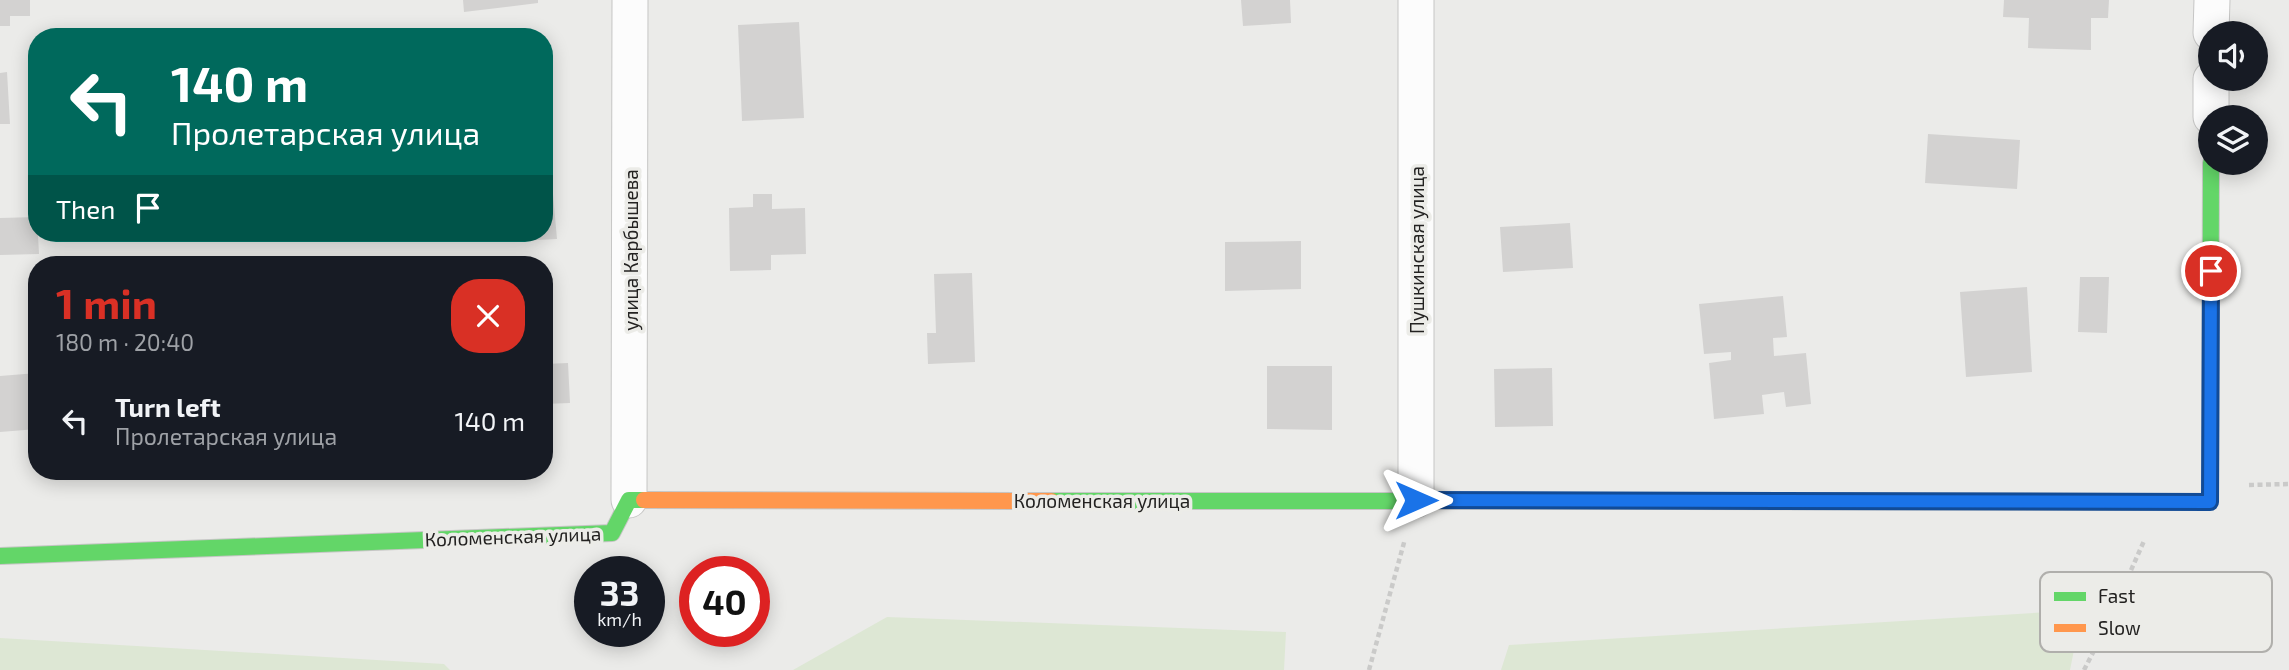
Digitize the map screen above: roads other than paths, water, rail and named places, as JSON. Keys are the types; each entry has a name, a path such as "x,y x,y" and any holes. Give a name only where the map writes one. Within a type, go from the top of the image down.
{"street":[{"name":"улица Карбышева","path":"629,500 630,0"},
{"name":"Пушкинская улица","path":"1416,0 1416,500"},
{"path":"2211,0 2211,21"},
{"name":"Коломенская улица","path":"0,556 612,533 629,500 2210,502 2211,175"}]}
